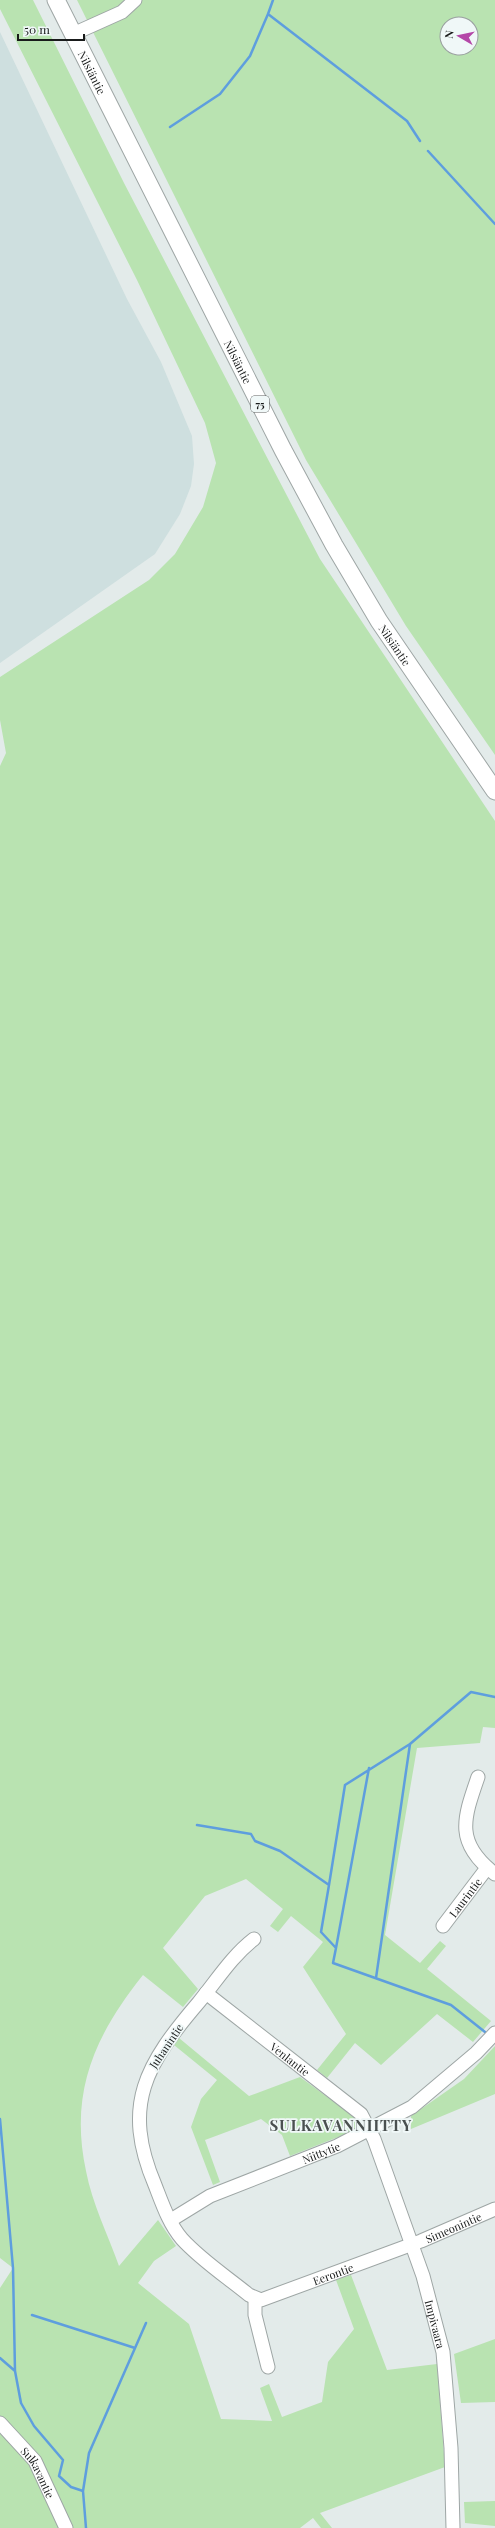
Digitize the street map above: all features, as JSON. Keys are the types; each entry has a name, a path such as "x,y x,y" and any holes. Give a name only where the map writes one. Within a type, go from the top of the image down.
{"main road":[{"name":"Nilsiäntie","path":"56,0 283,450 334,545 379,621 495,790"}],"street":[{"path":"73,34 122,12 135,0"},
{"name":"Laurintie","path":"443,1926 491,1871 474,1854 465,1836 471,1798 478,1777"},
{"name":"Juhanintie","path":"171,2220 145,2159 139,2126 141,2096 149,2072 170,2035 234,1957 254,1938"},
{"name":"Venlantie","path":"206,1993 361,2114 370,2130"},
{"name":"Niittytie","path":"171,2220 210,2196 304,2160 370,2130 412,2107 454,2073 495,2033"},
{"name":"Impivaara","path":"370,2130 430,2298 443,2352 451,2448 453,2528"},
{"name":"Simeonintie","path":"411,2244 495,2209"},
{"path":"171,2220 189,2246 255,2299 255,2315 268,2368"},
{"name":"Eerontie","path":"255,2299 267,2299 411,2244"},
{"name":"Sulkavantie","path":"0,2423 35,2462 66,2528"}],"shaded area":[{"path":"0,32 127,299 161,362 192,436 194,464 191,486 180,514 155,554 0,663"}],"green space":[{"path":"0,0 33,0 124,183 320,559 495,821 495,1728 483,1727 480,1743 417,1748 385,1935 420,1963 440,1941 446,1946 427,1969 491,2021 473,2042 437,2014 381,2065 355,2043 327,2078 317,2070 346,2034 303,1967 323,1942 291,1916 278,1932 270,1926 283,1909 246,1879 205,1896 163,1948 198,1989 183,2007 143,1975 126,1997 111,2020 99,2043 90,2066 84,2090 81,2115 82,2142 89,2183 96,2207 119,2266 158,2220 176,2246 154,2261 138,2283 189,2324 221,2419 272,2421 260,2388 269,2384 282,2417 322,2402 328,2362 354,2329 336,2280 351,2275 387,2370 437,2364 445,2467 320,2513 332,2528 321,2528 313,2518 300,2528 0,2528 0,2288 13,2268 0,2258 0,766 6,753 0,720 0,677 149,580 175,554 203,507 216,463 205,423 137,280 0,9"},
{"path":"77,0 495,0 495,755 406,626 306,460"},
{"path":"179,2038 249,2096 300,2077 356,2118 361,2128 290,2156 282,2135 261,2119 205,2140 220,2182 213,2185 191,2127 201,2099 217,2080 174,2045"},
{"path":"495,2046 495,2094 411,2129 411,2116 464,2079"},
{"path":"495,2339 495,2402 461,2403 454,2354"},
{"path":"495,2501 495,2526 465,2523 464,2502"}],"waterway":[{"path":"273,0 268,14 407,121 420,141"},
{"path":"170,127 220,94 250,56 268,14"},
{"path":"428,151 495,224"},
{"path":"376,1978 410,1744 471,1692 495,1697"},
{"path":"329,1885 345,1785 410,1744"},
{"path":"336,1948 369,1768"},
{"path":"197,1825 251,1834 255,1841 280,1851 329,1885 321,1932 336,1948 333,1963 451,2005 485,2032"},
{"path":"0,2119 13,2268 15,2371 0,2358"},
{"path":"32,2315 135,2348"},
{"path":"83,2491 89,2453 146,2323"},
{"path":"15,2371 21,2403 34,2426 63,2460 59,2476 71,2487 83,2491 86,2528"}],"district":[{"name":"SULKAVANNIITTY","path":"341,2125"}]}
